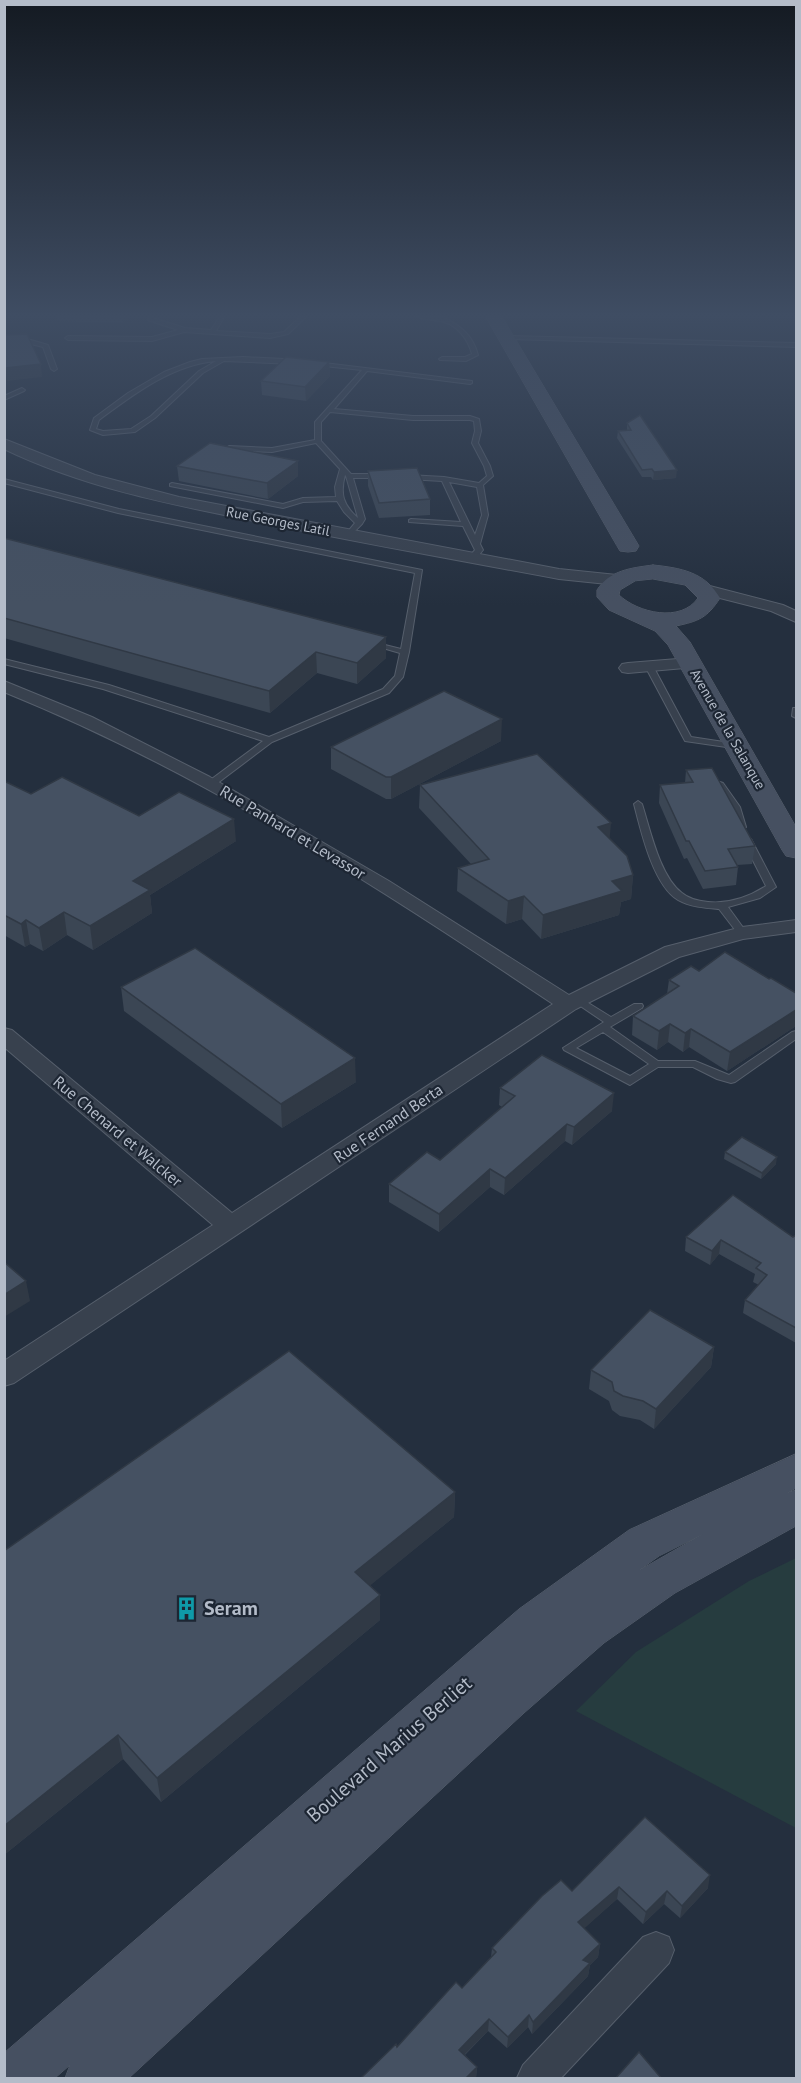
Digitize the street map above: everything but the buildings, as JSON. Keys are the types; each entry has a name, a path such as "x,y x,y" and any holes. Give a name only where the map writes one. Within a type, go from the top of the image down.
{"main road":[{"path":"550,412 628,546 668,573"},
{"path":"617,582 653,572 668,573 691,580 700,604 670,619 649,618 622,610 608,597 617,582 628,546"},
{"name":"Avenue de la Salanque","path":"700,604 692,641 796,824"},
{"name":"Avenue de la Salanque","path":"649,618 671,634 690,663 796,850"},
{"name":"Boulevard Marius Berliet","path":"16,2079 534,1623 644,1543 796,1470"},
{"path":"91,2079 361,1832 568,1648 616,1609 669,1573 714,1547 796,1507"}],"street":[{"name":"Rue Georges Latil","path":"4,443 33,458 113,486 164,498 349,535 474,551 559,574 617,582"},
{"path":"700,604 753,603 777,608 796,617"},
{"path":"628,668 690,663"},
{"name":"Rue Panhard et Levassor","path":"4,686 62,708 212,783 572,1002"},
{"name":"Rue Fernand Berta","path":"4,1376 572,1002 672,952 742,933 796,926"},
{"name":"Rue Chenard et Walcker","path":"4,1035 232,1227"},
{"path":"536,2079 656,1950"}],"lane":[{"path":"105,412 96,419 93,430 103,433 134,431 158,412"},
{"path":"327,412 318,422 318,441 349,476 362,519 349,535"},
{"path":"352,412 413,418 477,420 478,431 475,443 488,466 490,476 480,485"},
{"path":"228,448 272,450 318,441"},
{"path":"342,469 338,483 338,499 344,510 360,523"},
{"path":"349,476 383,476"},
{"path":"395,476 444,479 480,485"},
{"path":"444,479 466,524 474,551"},
{"path":"4,481 129,513 419,572 399,677 386,691 269,740 212,783"},
{"path":"172,485 283,506 303,500 338,499"},
{"path":"474,551 485,515 480,485"},
{"path":"411,521 466,524"},
{"path":"359,640 405,652"},
{"path":"4,661 106,687 269,740"},
{"path":"649,666 688,739 738,747"},
{"path":"796,710 796,716"},
{"path":"638,804 656,864 679,897 700,904 722,906 757,896 771,888 739,822 736,807 712,775"},
{"path":"722,906 742,933"},
{"path":"572,1002 607,1024 656,1064"},
{"path":"638,1006 568,1048 630,1081 656,1064 695,1064 721,1077 731,1078 796,1034"}],"green space":[{"path":"796,1558 796,1828 576,1711 636,1652 749,1581"}],"place":[{"name":"Seram","path":"186,1608"}]}
